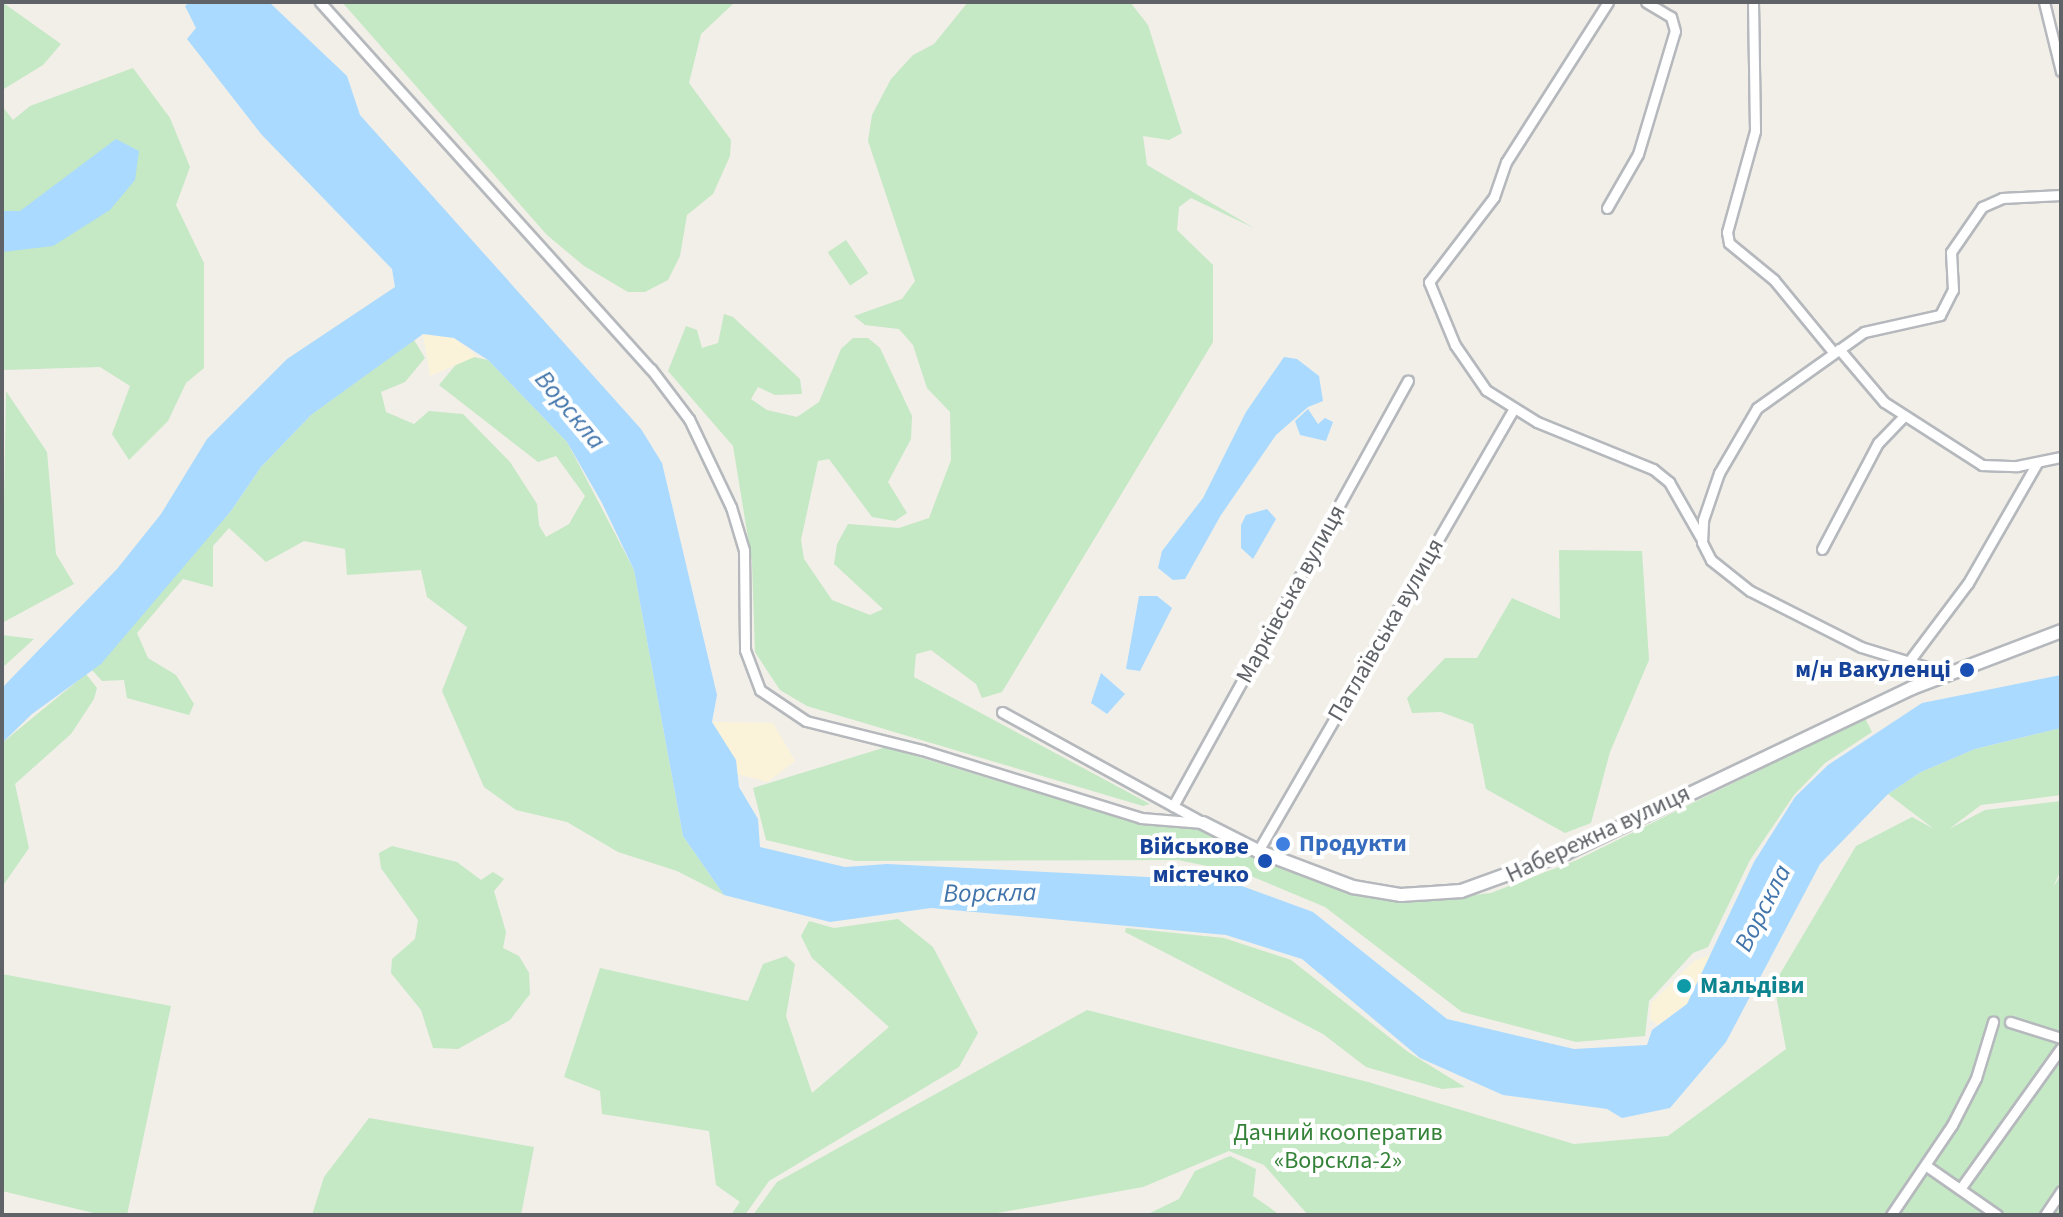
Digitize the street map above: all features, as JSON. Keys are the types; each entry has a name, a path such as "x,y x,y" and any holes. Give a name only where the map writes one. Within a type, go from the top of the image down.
{"street":[{"path":"320,2 651,369 689,419 731,507 744,550 745,650 760,690 806,721 922,750 1141,818 1203,823"},
{"path":"1608,2 1506,162 1494,197 1429,282 1467,366 1486,390 1513,410 1569,431 1661,475 1711,560 1750,591 1861,647 1946,673"},
{"path":"1607,208 1638,154 1675,31 1671,17 1646,2"},
{"path":"1753,2 1755,131 1727,232 1729,243 1774,280 1872,392 1904,416 1988,467 2037,463 2061,457"},
{"path":"2044,2 2061,71"},
{"path":"1702,542 1703,520 1719,473 1745,423 1836,351 1878,325 1926,322 1940,315 1953,290 1951,252 1982,207 2002,198 2061,195"},
{"name":"Марківська вулиця","path":"1173,806 1408,381"},
{"name":"Патлаївська вулиця","path":"1258,851 1510,424 1513,410"},
{"path":"1822,549 1878,443 1904,416"},
{"path":"1910,660 1968,583 2037,463"},
{"name":"Набережна вулиця","path":"1002,712 1258,851 1378,893 1432,894 1489,884 1566,853 1946,673 2061,631"},
{"path":"1891,1215 1928,1167 1976,1078 1993,1022"},
{"path":"2010,1022 2061,1038"},
{"path":"1960,1189 2061,1048"},
{"path":"1928,1167 1997,1215"},
{"path":"2045,1215 2061,1191"}],"green space":[{"path":"2,2 61,44 43,65 2,90"},
{"path":"342,2 735,2 701,34 689,83 731,140 730,156 713,194 687,215 680,256 668,280 645,292 628,292 584,266 547,235"},
{"path":"968,2 1130,2 1148,25 1182,133 1169,140 1143,136 1147,165 1254,228 1191,198 1179,207 1177,230 1213,265 1213,342 1002,692 982,698 976,684 931,650 916,654 914,677 1150,804 1143,806 807,706 780,690 755,652 752,562 733,446 668,371 686,326 697,330 702,348 718,343 724,314 733,317 800,379 802,394 775,395 758,387 751,399 767,410 797,417 819,402 841,349 853,338 868,338 880,348 912,416 911,439 888,482 907,513 895,521 872,517 829,459 818,461 801,540 804,559 832,600 870,615 883,609 834,564 837,544 848,524 899,528 929,518 951,460 950,412 927,388 913,345 899,329 865,325 854,316 902,299 915,281 868,141 872,115 891,79 913,55 934,44"},
{"path":"133,68 170,118 190,167 176,205 204,263 204,368 186,383 168,421 129,460 112,434 130,386 100,367 2,370 2,106 13,120 30,106"},
{"path":"846,240 868,273 850,285 828,252"},
{"path":"414,340 425,358 405,382 381,392 386,412 414,424 429,411 463,414 510,462 537,504 539,525 546,537 569,524 585,496 556,456 538,462 439,385 464,355 488,360 567,442 634,570 683,836 724,895 677,871 618,852 567,822 516,810 484,787 442,691 467,627 427,597 421,570 347,575 345,549 304,541 266,562 229,528 213,546 213,587 183,579 137,633 148,658 176,675 194,704 189,715 127,698 124,680 102,681 92,670 231,511 261,467 311,415"},
{"path":"6,391 47,452 56,554 74,584 2,623"},
{"path":"1559,550 1642,551 1649,660 1610,752 1591,823 1565,833 1486,789 1473,724 1441,712 1412,713 1407,698 1445,658 1477,658 1512,598 1560,619"},
{"path":"2,635 34,639 2,668"},
{"path":"86,674 97,688 94,699 71,734 15,784 29,848 2,887 2,743"},
{"path":"1865,718 1872,732 1825,763 1794,795 1750,860 1708,947 1693,953 1649,1001 1645,1036 1576,1042 1462,1012 1325,907 1246,874 1178,860 855,861 766,840 753,788 886,747 1142,825 1206,830 1359,894 1408,903 1491,893 1577,860"},
{"name":"Дачний кооператив «Ворскла-2»","path":"2061,728 2061,795 1981,805 1949,829 1985,810 2061,801 2061,870 2053,887 2061,875 2061,1215 1308,1215 1264,1165 1229,1151 1143,1187 986,1215 753,1215 777,1182 1087,1010 1368,1082 1574,1144 1668,1136 1786,1049 1774,984 1856,846 1912,817 1934,829 1888,794 1921,772 1975,749"},
{"path":"392,846 457,862 481,880 493,872 504,879 494,891 506,932 503,948 519,956 529,973 530,994 510,1020 458,1049 433,1048 421,1010 391,973 392,959 415,939 418,920 381,868 379,853"},
{"path":"898,919 933,947 978,1033 959,1067 769,1181 745,1215 731,1215 740,1202 716,1185 709,1131 602,1114 600,1091 564,1077 600,968 748,1001 763,964 786,956 795,964 786,1016 812,1093 889,1027 812,958 801,936 809,921 834,928"},
{"path":"1126,928 1224,938 1291,960 1408,1052 1465,1087 1442,1089 1366,1067 1323,1034 1125,932"},
{"path":"2,974 171,1006 127,1215 102,1215 2,1191"},
{"path":"369,1118 534,1147 521,1215 312,1215 324,1177"},
{"path":"1230,1156 1256,1169 1253,1196 1280,1215 1146,1215 1179,1199 1195,1171"}],"sand":[{"path":"423,334 454,338 477,356 430,376"},
{"path":"712,722 773,723 795,761 768,782 737,774 736,760"},
{"name":"Мальдіви","path":"1712,954 1687,1004 1658,1025 1650,1019 1651,1003 1694,961"}],"water":[{"name":"Ворскла","path":"190,2 269,2 347,76 360,115 641,429 662,463 717,695 712,722 736,760 739,787 758,819 760,847 845,867 887,864 1228,881 1313,912 1447,1019 1574,1049 1647,1045 1652,1030 1687,1004 1754,862 1795,797 1828,765 1922,703 2061,675 2061,728 1975,749 1921,772 1888,794 1820,864 1726,1042 1670,1108 1622,1118 1607,1109 1503,1095 1420,1058 1302,959 1226,935 931,908 830,922 724,895 683,836 634,570 602,503 567,442 488,360 454,338 423,334 311,415 261,467 231,511 101,664 32,714 2,743 2,688 117,569 161,514 207,439 287,359 395,287 392,269 261,134 187,39 196,28 185,6"},
{"path":"116,139 139,151 135,180 110,210 53,246 2,252 2,211 20,211"},
{"path":"1284,357 1297,359 1319,376 1323,401 1308,407 1276,435 1221,515 1185,579 1173,580 1158,568 1162,551 1203,498 1246,412"},
{"path":"1308,409 1318,424 1325,418 1333,422 1326,441 1300,435 1295,421"},
{"path":"1267,509 1276,519 1253,559 1241,548 1241,525 1246,515"},
{"path":"1139,596 1157,596 1172,608 1140,671 1126,669"},
{"path":"1101,673 1125,694 1107,714 1091,703"}],"place":[{"name":"м/н Вакуленці","path":"1967,670"},
{"name":"Продукти","path":"1283,844"},
{"name":"Військове містечко","path":"1265,861"},
{"name":"Мальдіви","path":"1684,986"}]}
